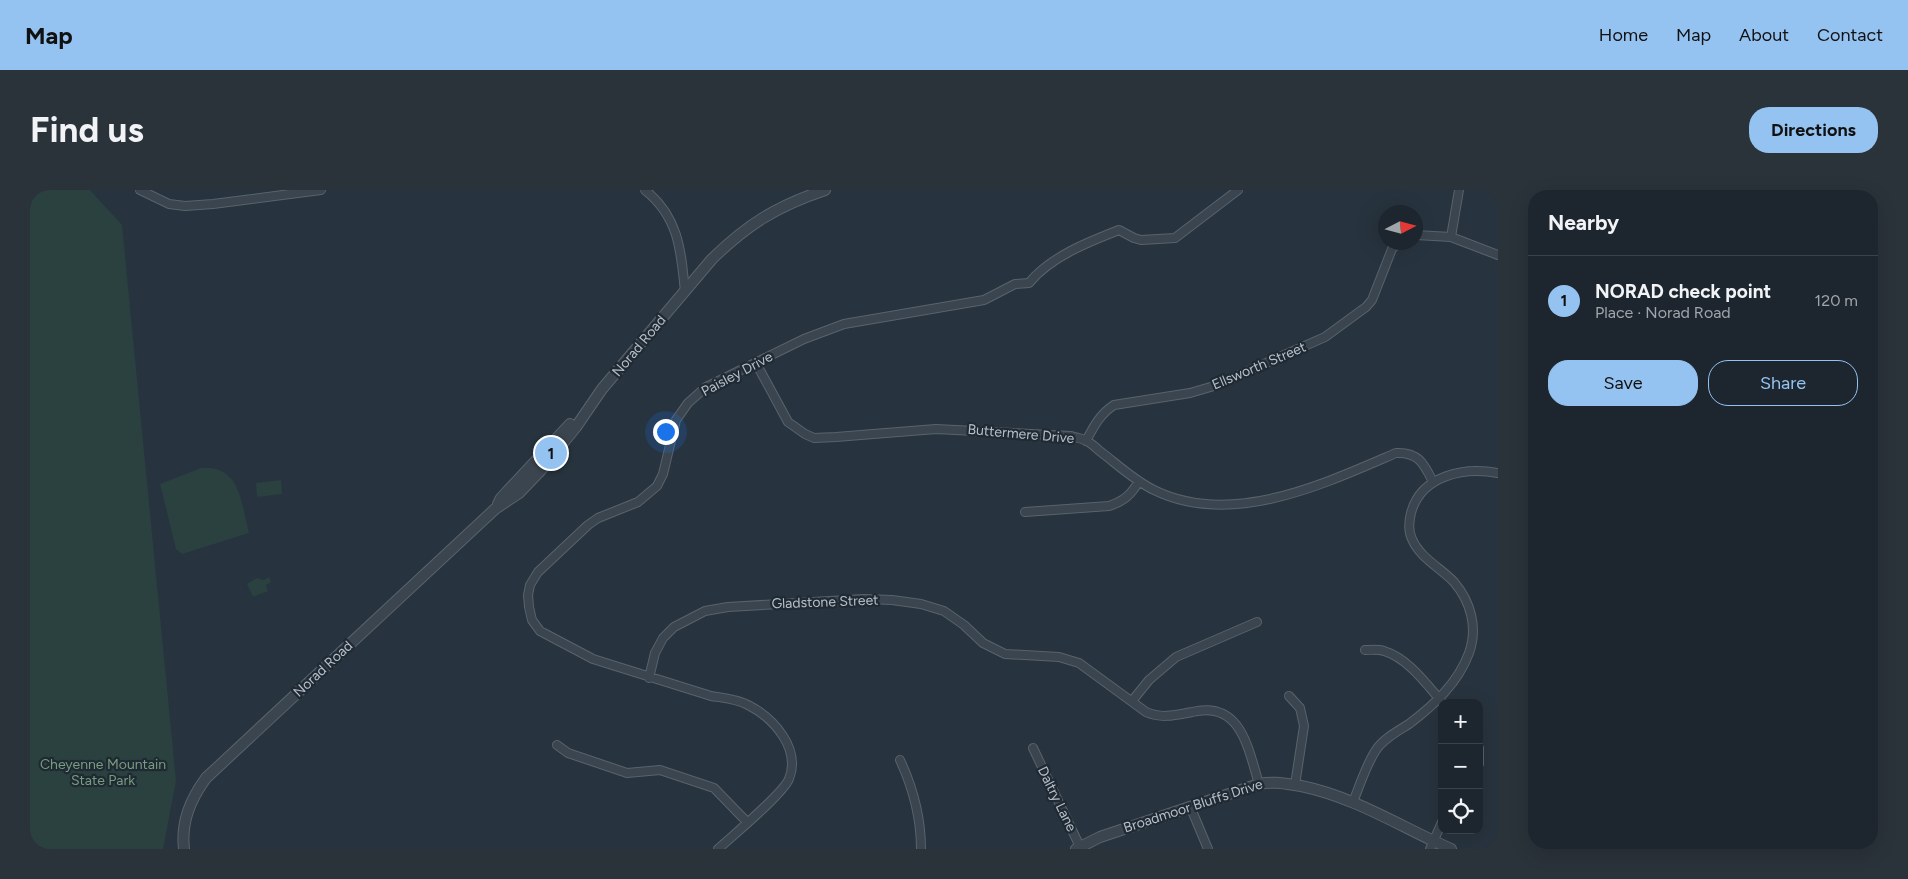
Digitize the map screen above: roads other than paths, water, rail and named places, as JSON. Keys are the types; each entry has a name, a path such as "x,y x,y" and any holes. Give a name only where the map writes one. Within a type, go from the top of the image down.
{"street":[{"path":"140,190 169,204 185,206 321,190"},
{"path":"645,190 658,200 670,217 682,259 685,292"},
{"name":"Norad Road","path":"184,849 185,820 189,806 206,778 495,508 501,498 594,400 712,260 746,228 801,198 825,190"},
{"name":"Paisley Drive","path":"718,849 748,822 788,780 792,768 790,752 784,737 774,724 747,704 649,678 593,659 540,631 532,620 528,596 530,585 538,572 588,525 598,518 638,502 657,486 663,474 676,420 688,403 706,387 804,339 844,324 984,300 1015,284 1028,283 1038,271 1070,252 1119,230 1141,240 1175,238 1238,190"},
{"path":"1451,237 1459,190"},
{"path":"1423,235 1451,237 1498,254"},
{"name":"Ellsworth Street","path":"1086,441 1096,420 1114,405 1190,393 1214,386 1325,337 1366,307 1372,300 1392,250"},
{"name":"Buttermere Drive","path":"756,363 788,422 814,438 936,428 1071,436 1086,441 1139,481 1169,497 1192,503 1229,504 1292,494 1337,479 1396,453 1405,453 1420,459 1433,482"},
{"path":"1442,699 1464,667 1470,650 1474,630 1471,613 1454,583 1424,556 1412,539 1408,522 1420,493 1433,482 1456,473 1476,471 1498,473"},
{"path":"1025,512 1109,506 1121,502 1131,494 1139,481"},
{"name":"Gladstone Street","path":"649,678 655,653 663,638 674,627 705,611 728,607 864,599 921,604 934,607 954,617 983,643 1000,652 1017,656 1067,658 1079,663 1154,716 1172,716 1203,709 1232,719 1246,739 1259,784"},
{"path":"1132,701 1149,680 1176,657 1257,622"},
{"path":"1364,650 1385,651 1395,656 1405,663 1440,699"},
{"path":"1289,696 1300,708 1304,726 1295,785"},
{"path":"1353,802 1376,749 1438,702"},
{"path":"557,745 568,753 627,773 660,770 714,788 748,822"},
{"name":"Daltry Lane","path":"1033,748 1079,848"},
{"path":"900,760 919,819 921,849"},
{"name":"Broadmoor Bluffs Drive","path":"1079,848 1100,837 1190,806 1271,782 1325,791 1353,802 1431,845 1451,849"},
{"path":"1190,806 1208,849"},
{"path":"1431,845 1438,830"}],"place":[{"name":"NORAD check point","path":"551,453"}],"park label":[{"name":"Cheyenne Mountain State Park","path":"103,772"}]}
